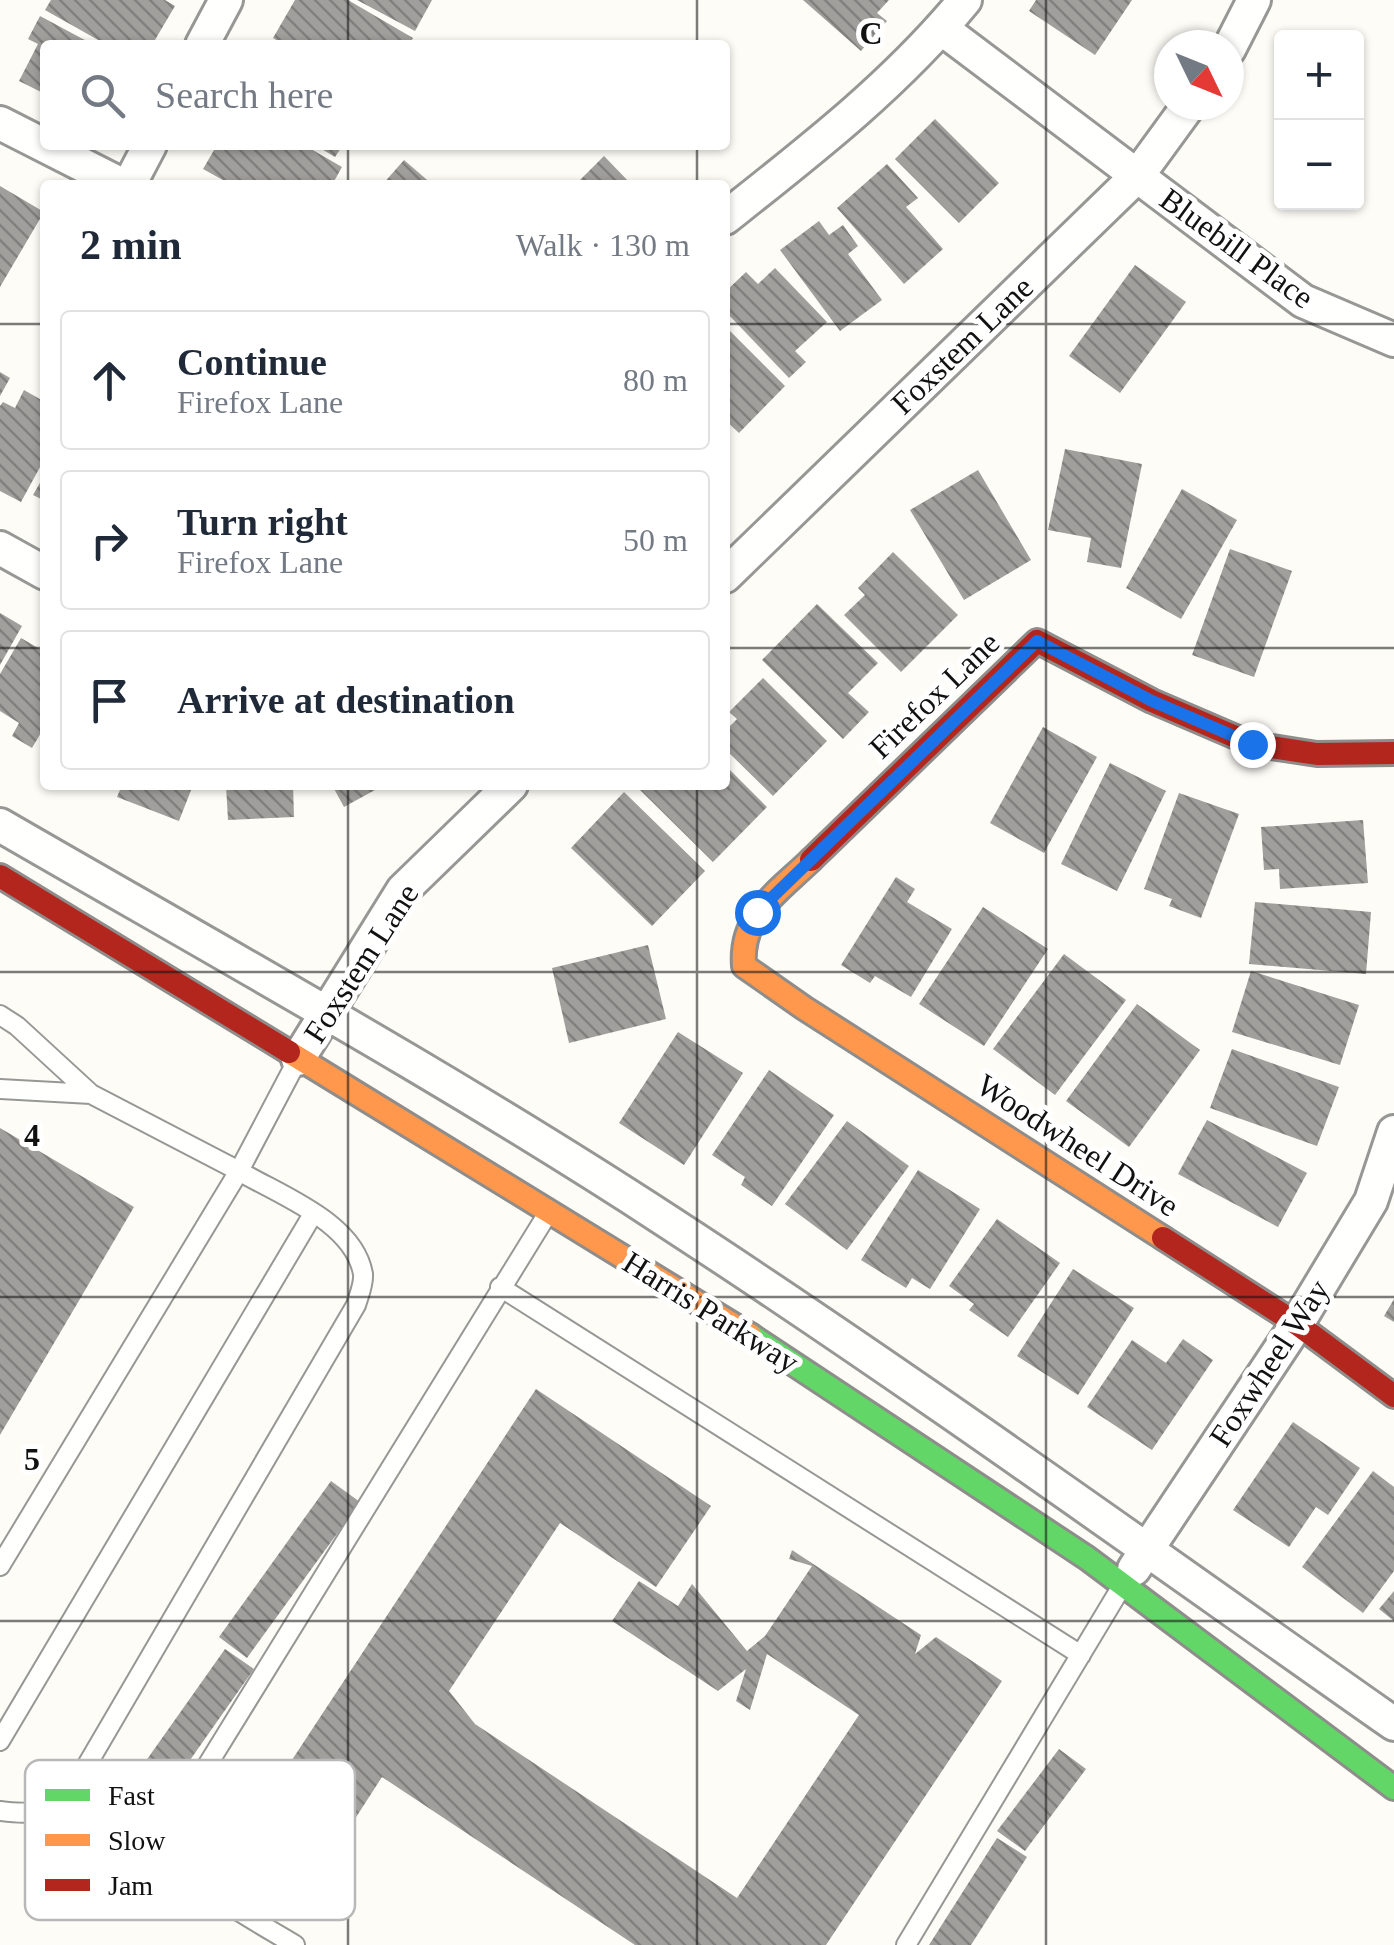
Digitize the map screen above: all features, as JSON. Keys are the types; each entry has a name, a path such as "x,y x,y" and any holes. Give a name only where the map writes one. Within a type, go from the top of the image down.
{"street":[{"path":"205,40 226,0"},
{"path":"730,214 854,116 965,0"},
{"path":"1239,30 1254,0"},
{"name":"Bluebill Place","path":"942,28 1304,301 1394,340"},
{"name":"Foxstem Lane","path":"730,571 1138,175 1178,120"},
{"path":"0,123 40,143"},
{"path":"54,150 115,180"},
{"path":"128,180 147,150"},
{"path":"0,548 40,570"},
{"name":"Firefox Lane","path":"742,943 757,912 1037,641 1152,701 1252,744 1317,754 1394,754"},
{"name":"Foxstem Lane","path":"298,1058 403,890 506,790"},
{"name":"Harris Parkway","path":"0,825 326,1013 663,1219 910,1383 1394,1724"},
{"name":"Harris Parkway","path":"0,876 809,1372 1124,1584 1394,1788"},
{"name":"Woodwheel Drive","path":"742,943 744,966 804,1008 1297,1324 1394,1396"},
{"name":"Foxwheel Way","path":"1124,1584 1297,1324 1371,1201 1394,1132"}],"lane":[{"path":"0,1016 17,1026 91,1094 338,1228 355,1250 364,1278 356,1305 90,1760"},
{"path":"0,1566 238,1171 298,1058"},
{"path":"0,1089 91,1094"},
{"path":"211,1760 548,1212"},
{"path":"0,1741 313,1214"},
{"path":"500,1287 1081,1655"},
{"path":"906,1945 1124,1584"},
{"path":"0,1811 25,1814"},
{"path":"255,1920 294,1945"}],"building":[{"path":"51,0 165,0 175,6 155,40 98,40 45,10"},
{"path":"295,0 348,0 413,38 276,40 273,38"},
{"path":"357,0 432,0 415,31"},
{"path":"803,0 889,0 877,13 887,21 861,51"},
{"path":"1036,0 1132,0 1095,55 1029,11"},
{"path":"40,16 85,40 40,40 40,92 19,81 38,44 28,39"},
{"path":"935,119 999,183 959,223 895,159"},
{"path":"214,150 313,150 342,167 335,180 223,180 203,169"},
{"path":"604,156 627,180 580,180"},
{"path":"404,160 427,180 386,180"},
{"path":"887,164 918,198 906,207 943,249 904,284 837,208"},
{"path":"0,186 40,210 40,219 0,287"},
{"path":"819,221 829,235 843,225 858,246 848,254 882,300 840,331 780,250"},
{"path":"1135,265 1186,302 1120,393 1069,356"},
{"path":"775,268 827,322 795,351 806,362 789,378 730,316 730,287 746,272 758,284"},
{"path":"730,331 785,386 739,433 730,425"},
{"path":"0,372 10,378 0,396"},
{"path":"24,390 40,399 40,467 21,502 0,491 0,406 3,402 15,408"},
{"path":"1065,449 1142,464 1121,568 1087,562 1091,538 1048,530"},
{"path":"978,470 1031,560 964,600 910,510"},
{"path":"1182,489 1237,520 1181,619 1126,588"},
{"path":"1230,549 1292,571 1254,677 1192,655"},
{"path":"893,552 958,615 901,672 844,615 865,595 858,588"},
{"path":"817,604 878,663 848,693 869,712 843,739 762,660"},
{"path":"0,613 22,626 0,665"},
{"path":"21,638 40,649 40,734 32,748 12,736 19,723 0,711 0,674"},
{"path":"763,678 827,741 773,796 730,754 730,726 737,719 730,711"},
{"path":"1043,727 1097,757 1044,853 990,823"},
{"path":"1110,763 1166,791 1117,891 1061,864"},
{"path":"730,770 767,807 713,862 640,790 730,790"},
{"path":"120,790 191,790 179,821 117,797"},
{"path":"226,790 293,790 294,817 228,820"},
{"path":"335,790 375,790 344,807"},
{"path":"624,792 705,871 652,926 571,848"},
{"path":"1179,793 1239,814 1201,918 1169,906 1172,899 1144,889"},
{"path":"1363,820 1368,883 1280,889 1279,869 1264,870 1261,827"},
{"path":"896,877 915,889 907,902 952,929 911,997 875,976 870,983 841,965"},
{"path":"1255,902 1371,912 1366,974 1249,964"},
{"path":"983,907 1048,949 984,1046 919,1004"},
{"path":"648,945 666,1019 569,1043 552,968"},
{"path":"1064,954 1126,1000 1055,1095 993,1049"},
{"path":"1251,971 1359,1005 1340,1065 1232,1032"},
{"path":"1137,1004 1200,1050 1129,1147 1066,1101"},
{"path":"678,1032 743,1073 684,1165 619,1123"},
{"path":"1232,1049 1339,1087 1317,1146 1210,1108"},
{"path":"769,1070 834,1115 772,1206 741,1185 745,1177 712,1155"},
{"path":"1207,1120 1307,1173 1278,1227 1178,1174"},
{"path":"847,1121 909,1166 847,1250 785,1204"},
{"path":"0,1128 134,1207 0,1435"},
{"path":"918,1170 980,1209 930,1289 912,1278 906,1288 861,1260"},
{"path":"997,1219 1060,1263 1008,1337 969,1310 974,1304 949,1286"},
{"path":"1073,1269 1134,1308 1078,1395 1017,1356"},
{"path":"1394,1299 1394,1322 1384,1316"},
{"path":"1183,1339 1213,1360 1152,1450 1087,1407 1132,1340 1166,1363"},
{"path":"536,1389 711,1506 656,1587 560,1523 449,1691 475,1724 737,1898 859,1715 767,1654 750,1710 736,1701 746,1669 718,1691 612,1621 639,1581 678,1606 692,1584 747,1651 765,1636 812,1566 789,1559 792,1550 921,1635 915,1654 936,1637 1002,1681 826,1945 635,1945 382,1777 355,1819 355,1760 292,1760"},
{"path":"1293,1422 1360,1468 1328,1515 1316,1507 1289,1547 1233,1510"},
{"path":"1373,1471 1394,1487 1394,1571 1363,1613 1302,1567"},
{"path":"331,1481 360,1502 247,1658 219,1637"},
{"path":"1394,1591 1394,1621 1379,1609"},
{"path":"225,1649 254,1669 190,1760 147,1760"},
{"path":"1059,1749 1086,1769 1025,1851 997,1831"},
{"path":"997,1838 1027,1857 971,1945 929,1945"}],"traffic: fast":[{"path":"750,1335 1087,1558 1394,1788"}],"traffic: slow":[{"path":"811,860 754,919 744,948 744,966 1163,1238"},
{"path":"289,1052 750,1335"}],"traffic: jam":[{"path":"811,860 1037,641 1152,701 1252,744 1317,754 1394,753"},
{"path":"0,876 289,1052"},
{"path":"1163,1238 1297,1324 1394,1396"}],"route":[{"path":"757,912 1037,641 1152,701 1252,744"}]}
